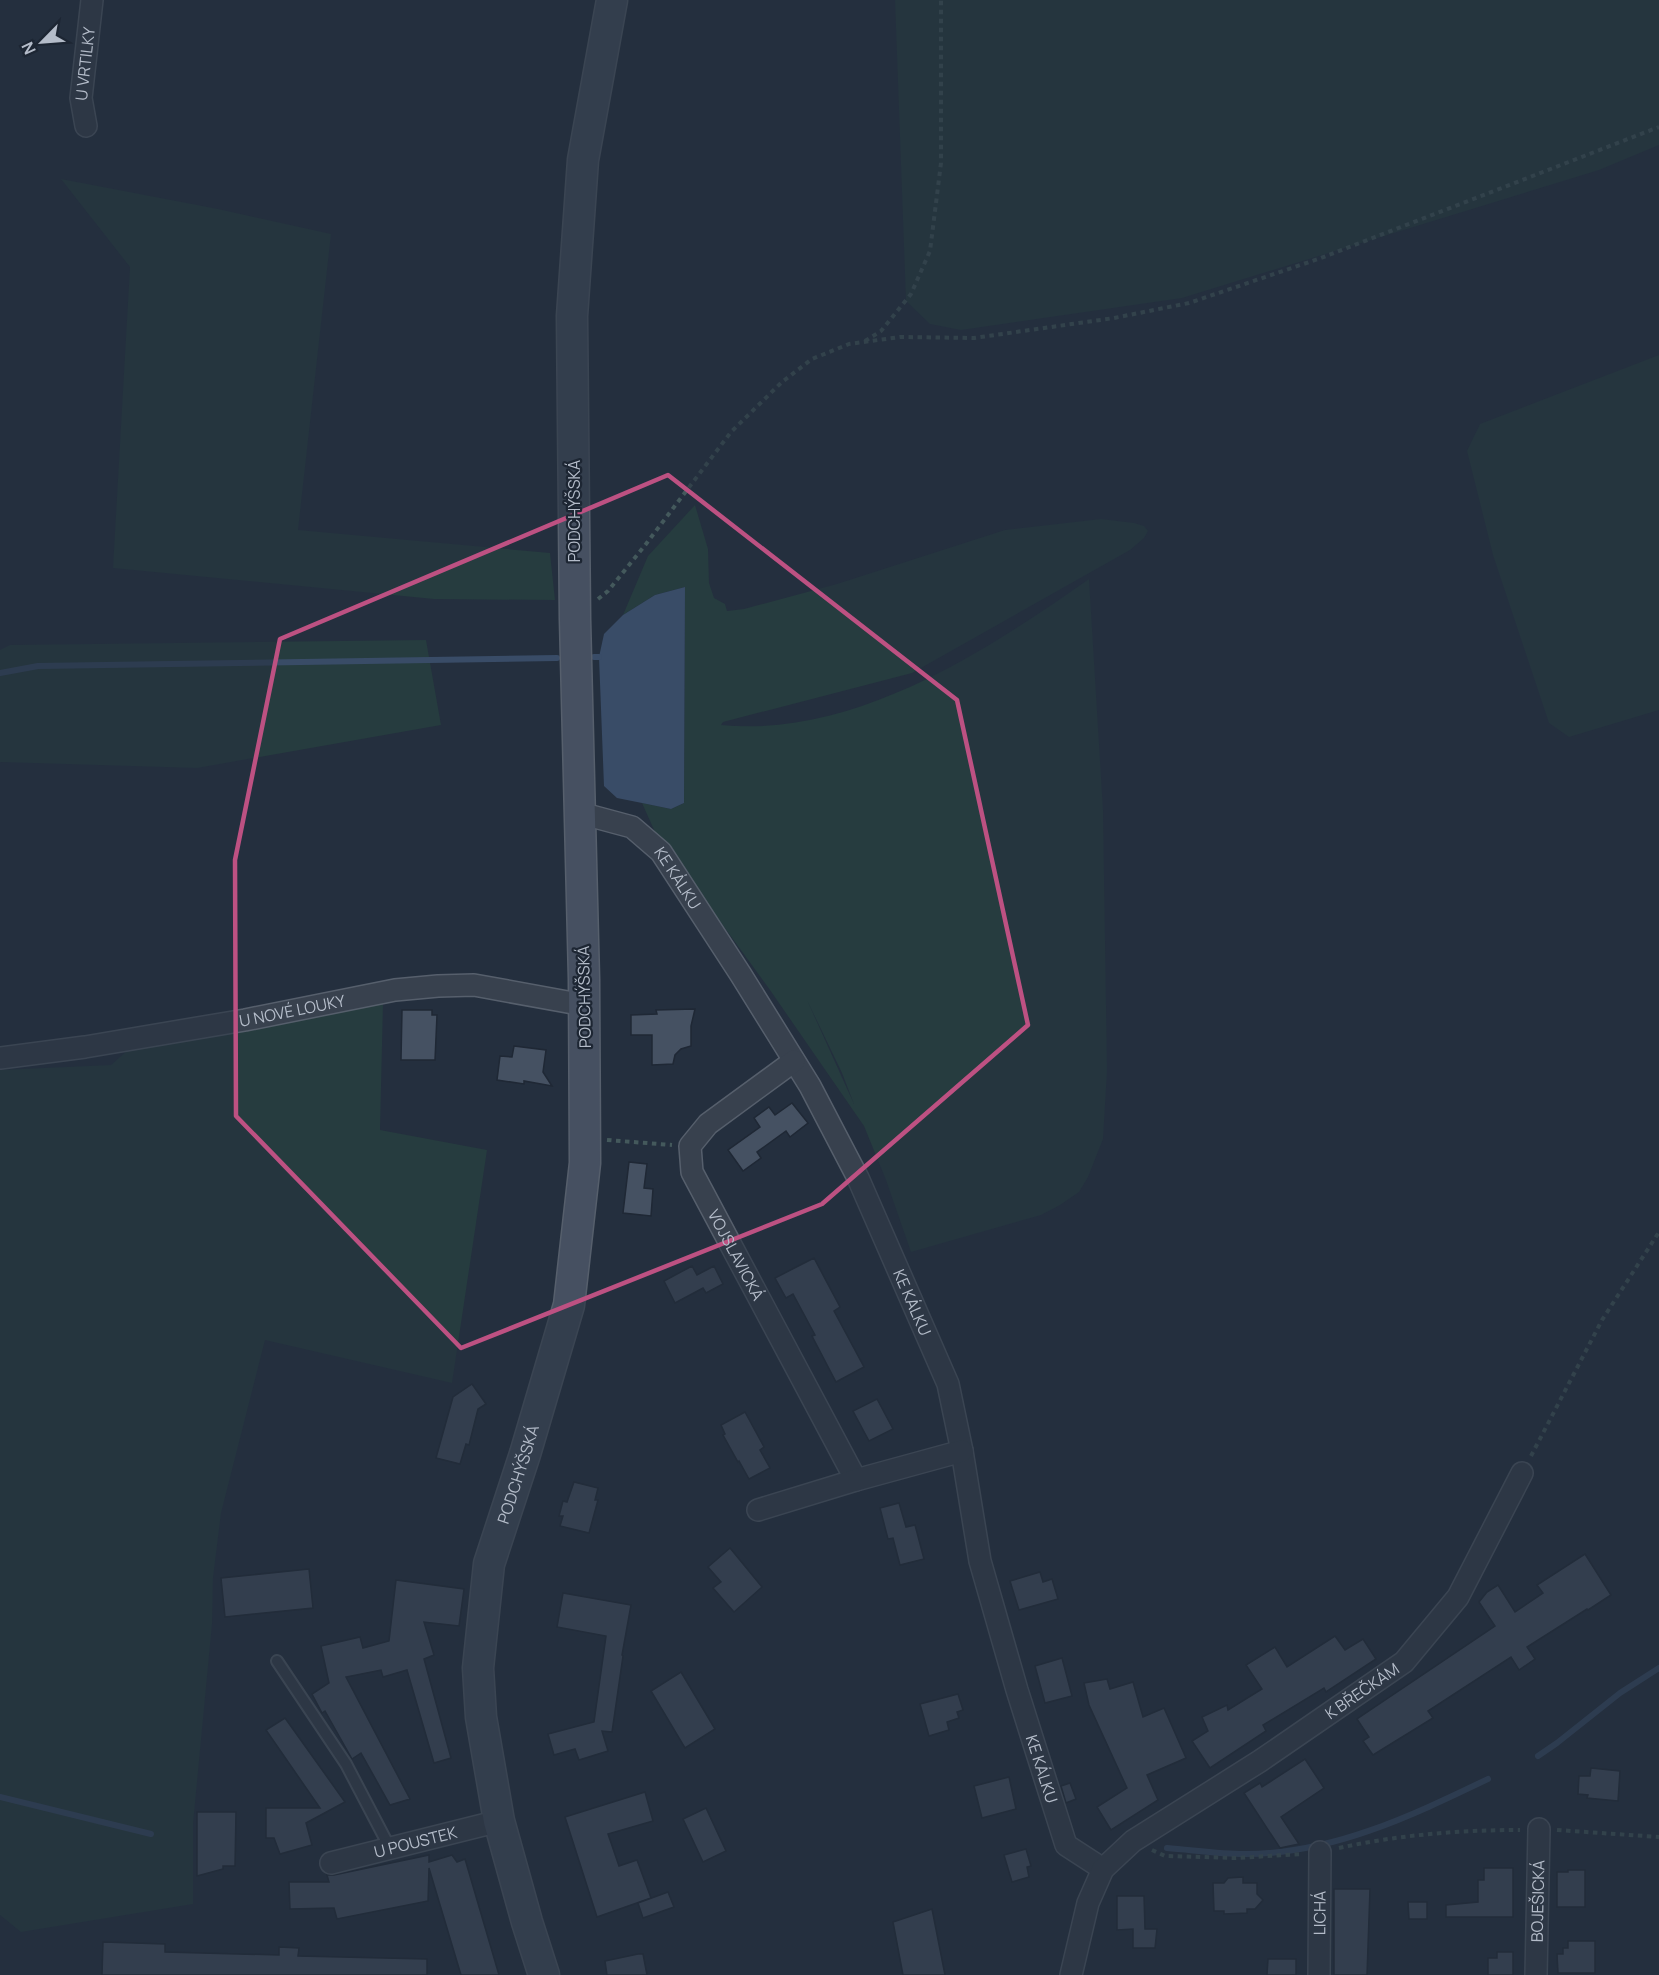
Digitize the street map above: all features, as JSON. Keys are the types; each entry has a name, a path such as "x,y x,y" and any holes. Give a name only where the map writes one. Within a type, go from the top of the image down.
{"street":[{"name":"U VRTILKY","path":"86,126 81,98 92,0"},
{"name":"PODCHÝŠSKÁ","path":"544,1975 499,1821 481,1717 478,1668 489,1564 525,1454 569,1305 585,1163 572,316 583,160 612,0"},
{"name":"KE KÁLKU","path":"580,813 632,827 662,852 794,1061 858,1178 948,1384 980,1561 1017,1690 1066,1845 1103,1869"},
{"name":"U NOVÉ LOUKY","path":"0,1058 85,1047 245,1020 394,990 438,986 474,985 584,1005"},
{"path":"690,1146 708,1124 794,1061"},
{"name":"VOJSLAVICKÁ","path":"690,1146 692,1172 856,1480"},
{"path":"758,1510 856,1480 962,1452"},
{"name":"K BŘEČKÁM","path":"1133,1841 1260,1761 1404,1662 1458,1597 1522,1473"},
{"name":"U POUSTEK","path":"331,1863 499,1821"},
{"name":"BOJEŠICKÁ","path":"1536,1975 1539,1829"},
{"path":"1071,1975 1088,1903 1103,1869 1133,1841"},
{"name":"LICHÁ","path":"1319,1975 1320,1852"}],"lane":[{"path":"277,1661 346,1764 390,1848"}],"path":[{"path":"862,343 881,331 911,294 930,251 941,163 941,0"},
{"path":"575,619 608,591 731,432 782,382 812,359 849,344 900,337 974,338 1114,318 1189,303 1321,258 1659,127"},
{"path":"585,1138 690,1146"},
{"path":"1522,1473 1602,1320 1659,1232"},
{"path":"1133,1841 1165,1856 1236,1858 1287,1856 1389,1839 1482,1830 1539,1829 1659,1837"}],"highlighted area":[{"path":"668,475 957,700 1028,1025 822,1204 461,1348 236,1116 235,860 280,639"}],"green space":[{"path":"895,0 1659,0 1659,145 1599,170 1182,298 961,330 930,324 906,301"},
{"path":"61,179 218,209 331,234 298,530 550,553 555,600 434,599 113,568 130,267"},
{"path":"1659,355 1659,710 1569,737 1549,723 1493,555 1467,451 1480,424"},
{"path":"695,505 708,549 709,583 714,598 725,604 727,611 744,609 837,584 1005,530 1101,519 1134,523 1144,526 1148,531 1144,538 1130,550 912,673 723,722 721,725 771,725 820,718 868,704 962,661 1049,607 1089,579 1103,810 1107,1071 1103,1139 1088,1177 1079,1192 1060,1205 1041,1215 911,1252 864,1126 770,990 655,832 642,803 671,809 684,803 685,587 655,595 623,615 648,556","holes":["807,1000 842,1073 854,1104"]},
{"path":"426,640 441,725 197,768 0,762 0,650 10,645"},
{"path":"383,1003 380,1130 487,1150 452,1383 265,1340 221,1513 213,1578 212,1624 193,1824 193,1904 21,1932 0,1915 0,1070 111,1065 128,1050"}],"water":[{"path":"685,587 684,803 671,809 617,798 604,786 599,657 604,634 623,615 655,595"}],"building":[{"path":"695,1009 691,1026 691,1046 681,1049 675,1055 673,1064 652,1065 652,1035 631,1035 631,1015 657,1014 656,1010"},
{"path":"402,1010 432,1010 432,1015 437,1015 435,1060 401,1060"},
{"path":"514,1046 546,1050 543,1072 552,1086 524,1081 524,1084 497,1080 500,1056 512,1057"},
{"path":"792,1103 808,1123 790,1137 786,1131 757,1152 761,1158 743,1171 728,1150 760,1127 754,1118 769,1107 775,1115"},
{"path":"629,1162 647,1164 644,1188 653,1189 651,1216 623,1213"},
{"path":"814,1258 840,1307 834,1311 864,1367 836,1382 793,1294 786,1298 775,1278"},
{"path":"692,1266 697,1275 714,1266 723,1284 706,1293 703,1288 675,1303 664,1281"},
{"path":"472,1384 486,1404 478,1409 469,1445 466,1444 460,1464 436,1458 453,1397"},
{"path":"877,1399 893,1429 869,1441 853,1411"},
{"path":"745,1412 764,1447 760,1450 770,1468 749,1479 723,1435 725,1434 721,1425"},
{"path":"574,1482 598,1488 595,1500 598,1500 589,1533 560,1526 563,1516 559,1516 563,1501 567,1502"},
{"path":"899,1503 906,1527 915,1525 924,1559 900,1565 893,1538 888,1539 880,1508"},
{"path":"730,1548 762,1587 734,1612 713,1588 721,1582 708,1567"},
{"path":"1585,1554 1611,1595 1527,1647 1535,1659 1519,1670 1511,1657 1428,1711 1433,1718 1373,1755 1363,1741 1369,1737 1357,1719 1495,1626 1479,1602 1487,1592 1498,1585 1515,1612 1543,1593 1537,1585"},
{"path":"309,1569 313,1608 225,1617 221,1578"},
{"path":"1040,1572 1043,1582 1052,1579 1058,1599 1019,1610 1010,1581"},
{"path":"396,1580 464,1589 459,1626 424,1622 434,1655 424,1659 451,1758 434,1763 407,1670 383,1677 381,1670 346,1677 410,1799 390,1805 361,1753 352,1759 325,1711 322,1713 312,1694 329,1683 321,1646 360,1637 363,1648 389,1641"},
{"path":"563,1593 631,1605 612,1732 602,1731 608,1751 579,1760 575,1749 554,1755 548,1734 594,1722 606,1636 557,1627"},
{"path":"1335,1636 1345,1650 1363,1639 1376,1659 1326,1692 1324,1688 1263,1725 1266,1731 1210,1768 1192,1741 1208,1731 1202,1717 1227,1705 1228,1710 1262,1689 1246,1665 1275,1647 1287,1667"},
{"path":"1062,1658 1072,1696 1045,1703 1035,1666"},
{"path":"681,1672 715,1729 685,1748 651,1691"},
{"path":"1107,1679 1110,1689 1133,1682 1143,1717 1164,1708 1186,1758 1147,1775 1158,1800 1111,1830 1097,1807 1127,1788 1089,1705 1084,1683"},
{"path":"958,1694 963,1710 957,1712 959,1718 947,1722 949,1730 929,1736 920,1704"},
{"path":"285,1718 345,1802 306,1823 312,1845 280,1854 274,1838 266,1838 266,1808 320,1808 266,1730"},
{"path":"1305,1759 1324,1788 1281,1817 1299,1844 1280,1848 1244,1793 1260,1783 1262,1787"},
{"path":"1591,1768 1620,1771 1618,1801 1587,1798 1588,1795 1578,1794 1579,1776 1590,1776"},
{"path":"1009,1777 1016,1809 982,1818 974,1786"},
{"path":"1070,1783 1076,1799 1066,1803 1061,1786"},
{"path":"645,1792 653,1821 608,1834 619,1866 637,1860 651,1898 597,1917 565,1817"},
{"path":"706,1808 726,1851 703,1862 683,1819"},
{"path":"197,1812 236,1812 235,1866 223,1866 223,1869 197,1876"},
{"path":"1026,1849 1031,1866 1027,1867 1029,1877 1012,1882 1004,1855"},
{"path":"429,1855 429,1862 452,1855 457,1862 465,1859 499,1975 461,1975 429,1868 428,1901 337,1919 334,1908 290,1909 289,1882 329,1882 327,1875"},
{"path":"1484,1868 1513,1868 1513,1917 1446,1917 1446,1905 1478,1902 1478,1880 1484,1880"},
{"path":"1568,1870 1585,1870 1585,1907 1557,1907 1557,1872 1568,1872"},
{"path":"1243,1877 1243,1883 1257,1883 1257,1894 1263,1900 1255,1909 1247,1909 1247,1913 1224,1914 1224,1911 1214,1911 1213,1883 1224,1883 1228,1878"},
{"path":"1334,1889 1370,1889 1367,1975 1334,1975"},
{"path":"668,1892 674,1907 643,1918 638,1903"},
{"path":"1117,1896 1144,1896 1145,1929 1157,1929 1155,1948 1133,1948 1133,1929 1117,1930"},
{"path":"1408,1902 1427,1902 1427,1919 1409,1919"},
{"path":"932,1909 945,1975 903,1975 893,1922"},
{"path":"1568,1941 1595,1941 1595,1973 1558,1973 1557,1954 1563,1954 1563,1948 1568,1948"},
{"path":"103,1942 165,1944 165,1952 279,1955 279,1947 299,1948 298,1956 427,1959 427,1975 102,1975"},
{"path":"1497,1952 1513,1952 1513,1975 1488,1975 1488,1958 1497,1958"},
{"path":"643,1954 647,1975 607,1975 605,1961"},
{"path":"1268,1959 1296,1959 1296,1975 1267,1975"}],"waterway":[{"path":"594,657 599,657"},
{"path":"0,673 38,666 557,658"},
{"path":"1538,1756 1620,1693 1659,1668"},
{"path":"1167,1848 1245,1854 1309,1847 1340,1840 1400,1819 1488,1779"},
{"path":"0,1797 151,1834"}]}
